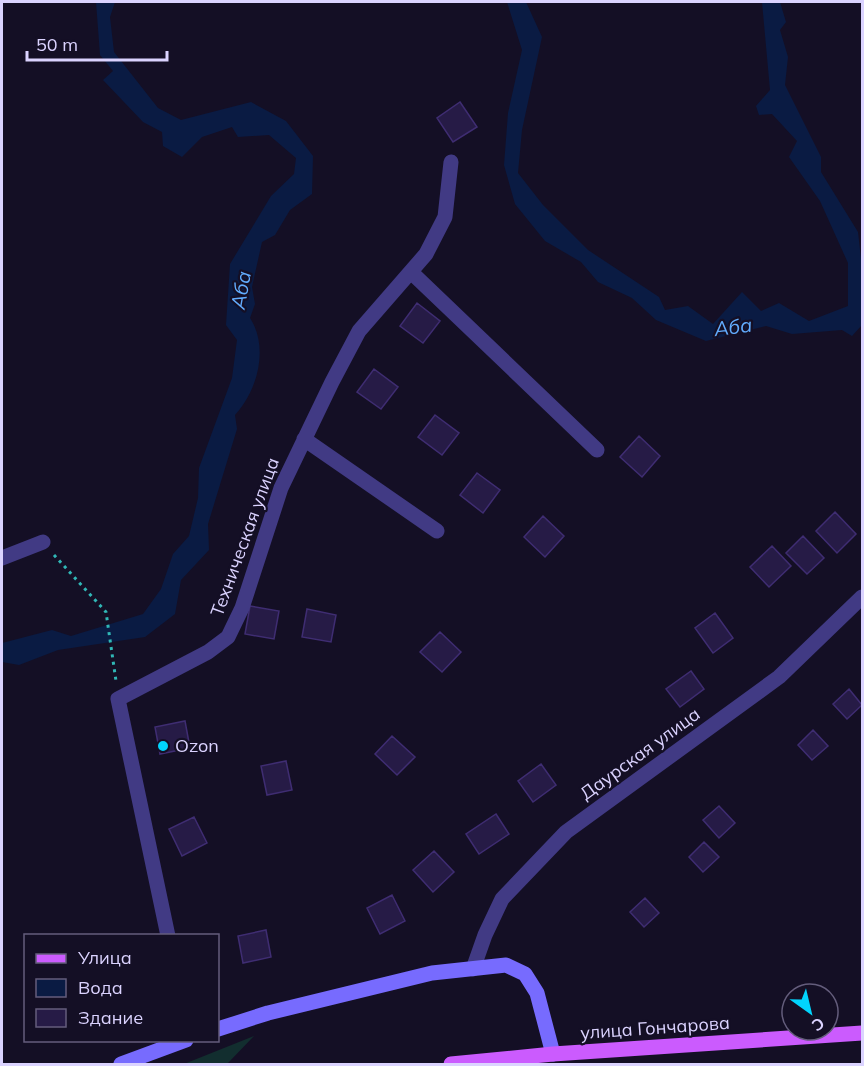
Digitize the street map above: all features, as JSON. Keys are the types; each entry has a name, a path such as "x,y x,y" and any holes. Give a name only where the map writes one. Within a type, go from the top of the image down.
{"main road":[{"path":"220,1025 432,973 506,965 525,974 537,993 553,1054"},
{"name":"улица Гончарова","path":"451,1065 553,1054 862,1032"},
{"path":"121,1065 183,1042"}],"street":[{"name":"Техническая улица","path":"117,699 208,652 228,637 242,608 281,488 359,331 426,254 445,217 451,162"},
{"path":"411,272 597,450"},
{"path":"304,439 437,531"},
{"path":"2,558 43,542"},
{"name":"Даурская улица","path":"473,969 485,934 502,899 566,832 779,677 862,597"},
{"path":"117,699 168,934"}],"path":[{"path":"43,542 106,612 117,699"}],"green space":[{"path":"254,1036 227,1064 184,1064"}],"water":[{"name":"Аба","path":"96,2 115,2 110,17 114,52 158,108 181,120 251,102 286,121 313,156 312,194 290,210 275,235 262,242 252,287 255,304 250,318 259,342 260,355 255,381 243,405 235,415 237,429 208,524 209,550 181,580 175,614 145,637 58,650 19,665 2,662 2,643 52,630 71,636 143,614 161,589 173,554 189,536 198,498 199,468 232,378 237,340 226,325 230,264 271,196 294,174 296,158 269,135 238,137 232,127 202,137 182,157 163,146 162,132 143,122 103,80 113,71 100,55"},
{"name":"Аба","path":"507,2 526,2 542,37 522,130 518,173 543,205 588,250 659,297 665,310 688,306 713,324 742,292 761,311 779,303 809,321 848,306 848,263 820,201 789,157 797,141 772,114 759,115 756,106 770,90 762,2 780,2 786,22 780,30 788,57 785,85 821,157 821,172 858,232 862,267 862,325 852,336 842,330 792,334 766,326 706,341 656,320 632,298 598,282 581,262 545,241 515,204 504,165 508,113 522,50"}],"building":[{"path":"460,102 477,127 453,142 437,118"},
{"path":"417,303 440,321 423,343 400,326"},
{"path":"374,369 398,387 381,409 357,392"},
{"path":"435,415 459,433 442,455 418,437"},
{"path":"639,436 660,456 642,477 620,457"},
{"path":"477,473 500,490 483,513 460,495"},
{"path":"835,512 856,534 837,553 816,531"},
{"path":"543,516 564,536 545,557 524,537"},
{"path":"803,536 824,558 807,574 786,553"},
{"path":"772,546 791,566 769,587 750,567"},
{"path":"250,606 279,611 274,639 245,634"},
{"path":"307,609 336,615 331,642 302,637"},
{"path":"715,613 733,638 713,653 695,628"},
{"path":"440,632 461,652 442,672 420,652"},
{"path":"691,671 704,689 680,707 666,689"},
{"path":"849,689 862,705 847,719 833,704"},
{"path":"185,721 190,748 160,754 155,727"},
{"path":"813,730 828,746 812,760 798,745"},
{"path":"392,736 415,757 397,775 375,754"},
{"path":"286,761 292,790 267,795 261,766"},
{"path":"541,764 556,785 533,802 518,781"},
{"path":"719,806 735,823 719,838 703,820"},
{"path":"496,814 509,834 479,854 466,834"},
{"path":"194,817 207,843 182,856 169,829"},
{"path":"704,842 719,857 703,872 689,857"},
{"path":"434,851 454,872 433,892 413,870"},
{"path":"392,895 405,921 380,934 367,908"},
{"path":"645,898 659,913 644,927 630,912"},
{"path":"266,930 271,957 243,963 238,936"}],"place":[{"name":"Ozon","path":"163,746"}]}
